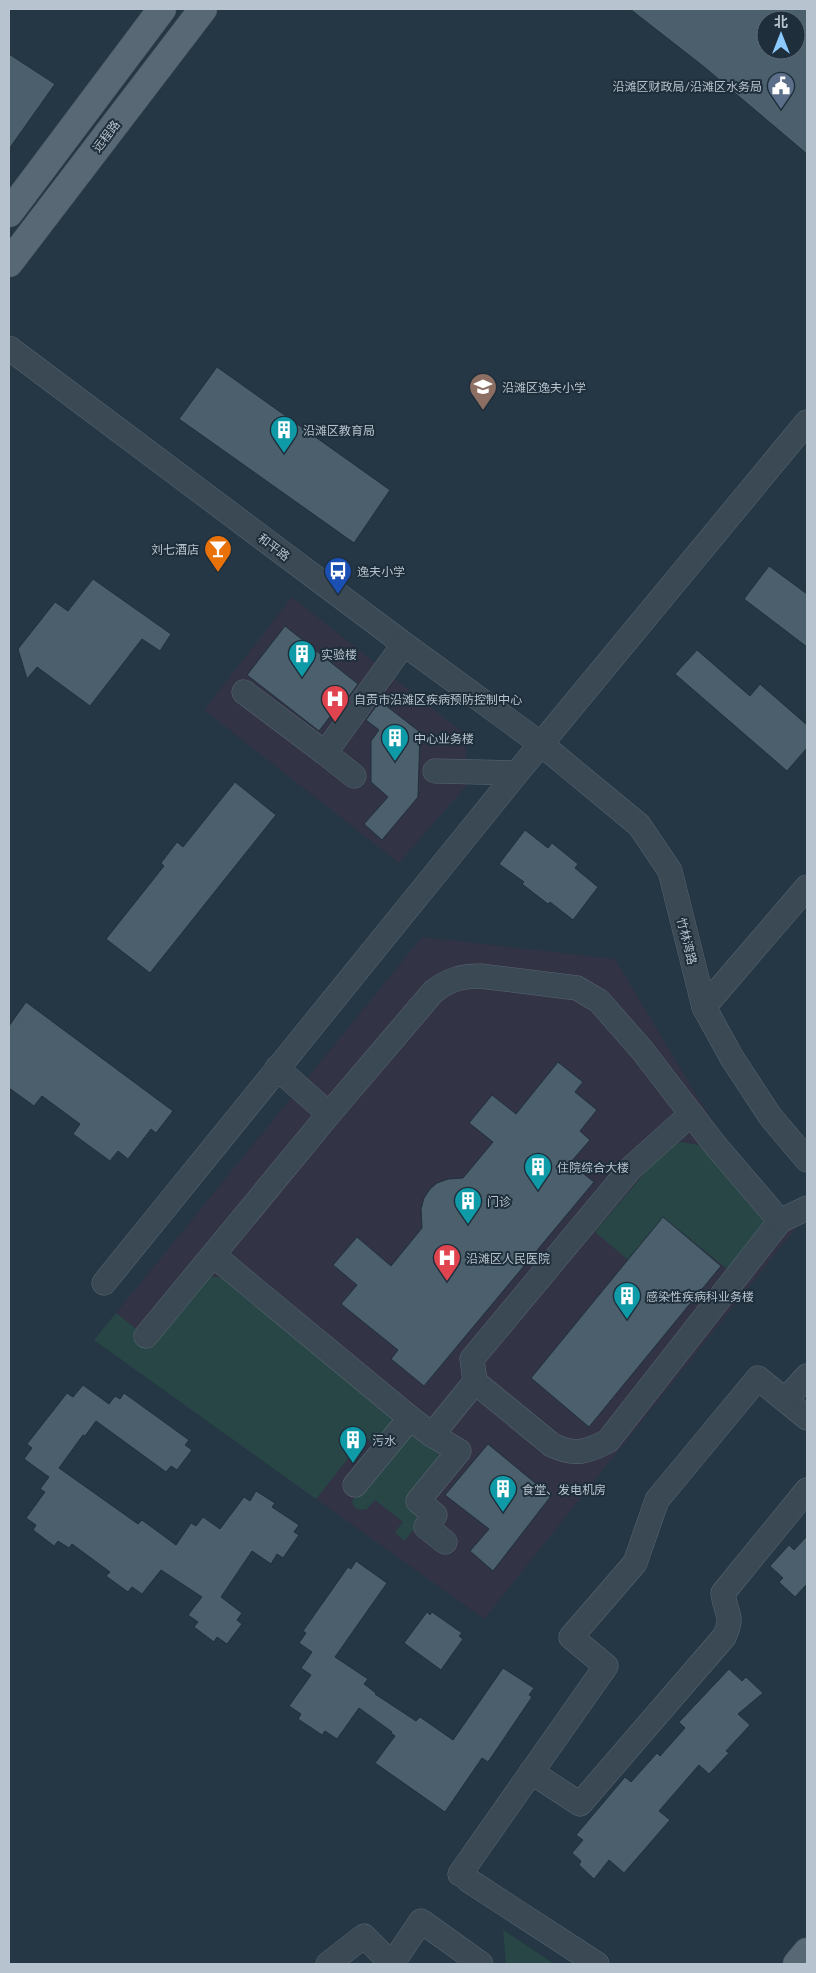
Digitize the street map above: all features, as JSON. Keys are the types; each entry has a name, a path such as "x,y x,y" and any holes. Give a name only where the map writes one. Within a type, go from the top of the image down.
{"main road":[{"path":"9,214 162,9"},
{"name":"远程路","path":"9,263 203,9"},
{"path":"797,1964 807,1952"}],"street":[{"name":"和平路","path":"9,348 404,644 541,744"},
{"path":"104,1283 517,772 807,422"},
{"path":"324,753 404,644"},
{"path":"244,692 354,776"},
{"name":"竹林湾路","path":"541,744 639,825 670,871 704,1007 732,1058 770,1116 807,1160"},
{"path":"435,771 517,772"},
{"path":"704,1007 807,887"},
{"path":"146,1336 329,1114 433,992 444,983 464,976 480,976 578,988 599,1001 642,1050 715,1145 780,1221"},
{"path":"277,1068 329,1114"},
{"path":"691,1114 630,1169 472,1359 475,1382 552,1445 564,1451 577,1452 592,1450 608,1441 780,1221 807,1208"},
{"path":"213,1255 410,1418 432,1435 458,1451 418,1501 435,1515 426,1527 445,1542"},
{"path":"785,1400 807,1376"},
{"path":"597,1964 464,1877 531,1772 606,1666 571,1637 634,1563 657,1500 758,1378 807,1418"},
{"path":"432,1435 475,1382"},
{"path":"356,1485 410,1418"},
{"path":"531,1772 580,1804 724,1637 731,1624 723,1593 807,1490"},
{"path":"328,1964 364,1936 374,1958 392,1964 421,1921 481,1964"}],"shaded area":[{"name":"自贡市沿滩区疾病预防控制中心","path":"292,597 466,735 466,786 399,863 204,710"},
{"name":"沿滩区人民医院","path":"422,937 615,959 709,1116 747,1168 796,1228 484,1619 94,1340"}],"green space":[{"path":"682,1142 699,1145 711,1155 765,1215 768,1226 732,1273 663,1217 628,1260 595,1232 657,1158 669,1146"},
{"path":"209,1276 221,1278 240,1290 396,1417 376,1446 365,1437 316,1499 94,1340 116,1313 153,1342"},
{"path":"411,1433 439,1452 425,1517 404,1541 395,1532 403,1522 375,1500 367,1509 359,1510 354,1507 352,1501 404,1437"},
{"path":"503,1930 554,1964 506,1964"}],"building":[{"name":"沿滩区财政局/沿滩区水务局","path":"630,9 807,9 807,154 703,66"},
{"path":"9,54 55,84 9,149"},
{"name":"沿滩区教育局","path":"217,367 390,490 354,543 179,419"},
{"path":"769,566 807,594 807,647 744,599"},
{"path":"93,579 171,634 160,651 142,639 90,706 37,667 27,679 18,649 55,602 68,611"},
{"name":"实验楼","path":"285,626 358,684 319,731 247,675"},
{"path":"697,650 750,696 760,684 807,725 807,748 787,771 675,674"},
{"name":"中心业务楼","path":"380,701 420,732 418,797 382,840 364,824 388,797 371,782 371,741 379,730 366,720"},
{"path":"235,782 276,815 150,973 106,939 164,866 161,863 177,842 183,847"},
{"path":"525,830 548,848 552,843 578,864 575,868 598,887 573,920 550,902 548,904 522,884 524,882 499,864"},
{"path":"26,1002 173,1111 156,1133 151,1129 128,1159 118,1151 110,1161 73,1134 80,1124 42,1096 34,1106 9,1088 9,1026"},
{"path":"558,1062 583,1082 575,1092 597,1110 580,1131 590,1140 570,1163 594,1182 424,1386 391,1359 398,1350 341,1304 357,1285 333,1265 357,1237 391,1266 422,1228 421,1209 424,1198 430,1189 437,1183 448,1179 463,1178 493,1142 469,1123 492,1095 516,1114"},
{"name":"感染性疾病科业务楼","path":"663,1217 721,1266 589,1427 531,1378"},
{"path":"83,1385 109,1404 115,1396 120,1399 124,1393 189,1440 185,1445 192,1450 177,1470 171,1466 166,1472 96,1421 85,1436 83,1435 59,1468 138,1524 142,1520 176,1545 191,1523 196,1526 203,1517 220,1529 244,1497 250,1501 256,1491 275,1503 272,1507 299,1525 294,1532 299,1535 283,1558 277,1554 271,1564 252,1551 221,1597 242,1613 237,1620 242,1624 227,1644 217,1637 214,1642 194,1627 198,1622 188,1615 202,1597 161,1570 142,1594 132,1587 128,1592 106,1576 110,1572 72,1544 69,1548 58,1541 54,1546 33,1530 36,1525 26,1518 45,1492 40,1489 49,1477 24,1459 32,1448 27,1444 67,1393 73,1397"},
{"name":"食堂、发电机房","path":"488,1444 551,1496 493,1571 470,1551 489,1529 445,1495"},
{"path":"807,1536 807,1584 795,1597 779,1582 783,1578 770,1566 789,1545 794,1550"},
{"path":"356,1561 387,1583 335,1657 368,1679 364,1684 375,1694 416,1721 420,1717 453,1740 503,1668 534,1688 529,1695 532,1697 488,1762 482,1758 445,1812 375,1763 395,1736 359,1708 337,1739 325,1731 322,1735 298,1719 301,1714 289,1706 311,1675 301,1668 312,1652 299,1643 306,1633 303,1631 348,1567 351,1569"},
{"path":"427,1612 430,1615 432,1612 462,1633 459,1636 463,1639 441,1670 404,1643"},
{"path":"729,1669 742,1681 746,1677 763,1693 738,1714 750,1725 726,1751 729,1753 709,1774 699,1765 659,1811 670,1820 624,1873 609,1860 594,1879 579,1865 581,1861 572,1853 583,1840 576,1835 625,1777 631,1782 657,1753 660,1756 685,1728 679,1722"}],"place":[{"name":"沿滩区财政局/沿滩区水务局","path":"781,110"},
{"name":"沿滩区逸夫小学","path":"483,411"},
{"name":"沿滩区教育局","path":"284,454"},
{"name":"刘七酒店","path":"218,573"},
{"name":"逸夫小学","path":"338,595"},
{"name":"实验楼","path":"302,678"},
{"name":"自贡市沿滩区疾病预防控制中心","path":"335,723"},
{"name":"中心业务楼","path":"395,762"},
{"name":"住院综合大楼","path":"538,1191"},
{"name":"门诊","path":"468,1225"},
{"name":"沿滩区人民医院","path":"447,1282"},
{"name":"感染性疾病科业务楼","path":"627,1320"},
{"name":"污水","path":"353,1464"},
{"name":"食堂、发电机房","path":"503,1513"}]}
